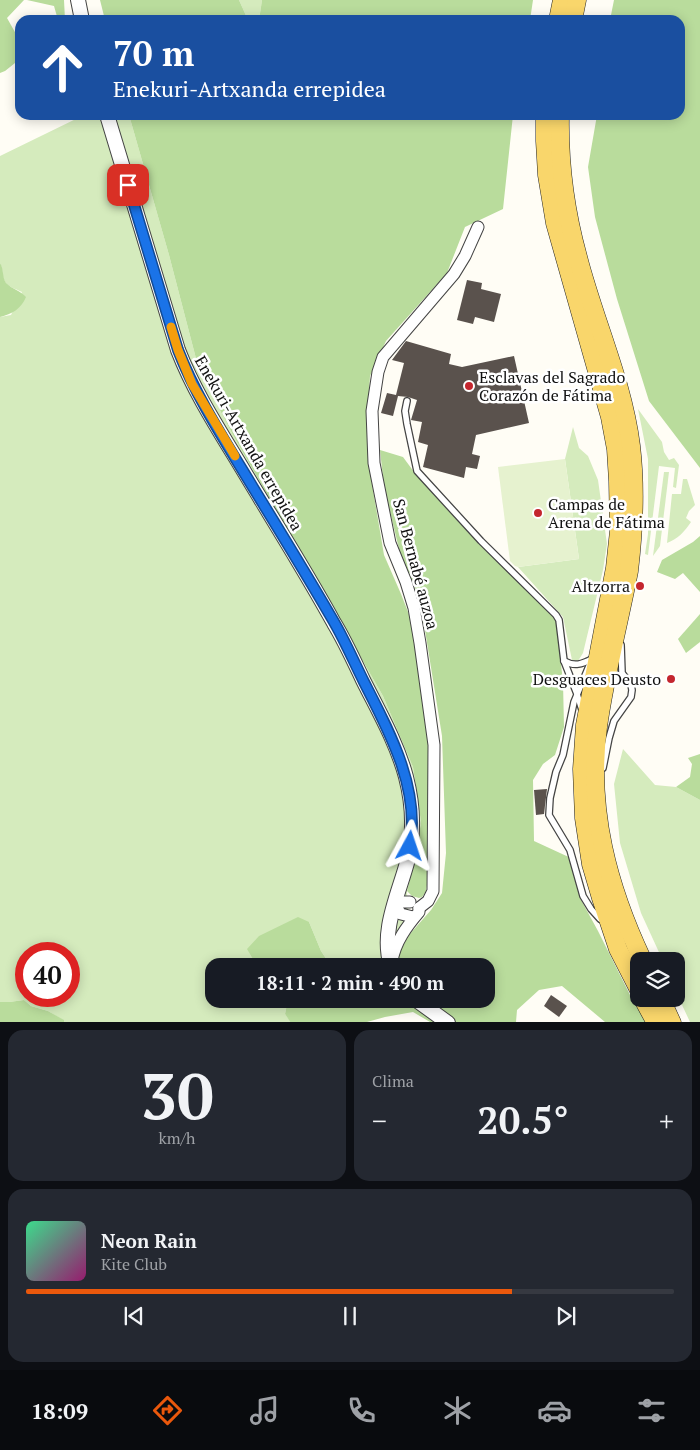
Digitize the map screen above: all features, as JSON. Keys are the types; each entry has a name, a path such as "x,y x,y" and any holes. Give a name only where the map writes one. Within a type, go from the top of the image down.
{"main road":[{"path":"559,15 562,0"},
{"path":"574,15 577,0"},
{"path":"545,120 547,175 554,223 610,417 616,449 619,530 615,568 595,655 585,725 582,770 584,818 591,864 618,949 630,972"},
{"path":"560,120 562,174 568,215 578,258 618,386 631,445 634,480 634,521 629,571 598,727 595,772 600,835 610,876 629,930 640,952"},
{"path":"648,1007 656,1022"},
{"path":"665,1007 672,1022"}],"street":[{"path":"78,0 81,15"},
{"name":"Enekuri-Artxanda errepidea","path":"109,120 185,369 210,415 334,623 394,742 406,778 412,815 412,834 408,859 388,932 389,958"},
{"name":"San Bernabé auzoa","path":"392,958 397,943 414,909 428,901 433,885 434,745 414,608 406,582 390,543 374,463 372,411 378,372 383,357 454,274 465,256 478,226"},
{"path":"394,906 401,914 414,909 398,891"},
{"path":"428,1008 448,1022"}],"lane":[{"path":"407,401 405,411 417,471 481,541 559,620 564,661 577,694 585,725"},
{"path":"597,807 609,738 614,721 631,697 632,690 631,685 622,674 620,614"},
{"path":"564,661 575,665 582,664 595,655"},
{"path":"595,655 574,702 563,755 550,798 550,815 570,850 584,896 591,909 598,915 618,949"}],"green space":[{"path":"0,0 24,0 7,18 15,32 15,63 0,73"},
{"path":"27,0 64,0 65,15 57,15 54,6"},
{"path":"100,0 239,0 246,15 104,15"},
{"path":"239,0 262,0 260,15 246,15"},
{"path":"262,0 533,0 531,15 260,15"},
{"path":"614,0 700,0 700,468 649,401 617,299 595,217 588,167 596,120 685,120 685,15 611,15"},
{"path":"74,120 130,120 199,370 234,437 383,696 413,767 421,822 416,855 407,891 409,935 400,951 381,958 326,958 309,922 264,958 205,958 205,1008 286,1008 285,1014 291,1022 64,1022 48,1011 34,1007 80,1007 80,942 15,942 15,1001 0,1002 0,317 11,315 22,292 12,288 5,282 0,263 0,156"},
{"path":"130,120 512,120 503,209 465,227 447,273 386,341 370,376 367,427 369,466 384,555 412,622 429,750 429,871 426,892 422,897 412,896 407,891 416,855 421,822 413,767 383,696 234,437 199,370"},
{"path":"0,263 6,283 26,297 22,305 16,310 0,317"},
{"path":"638,409 662,442 664,452 669,460 674,458 679,465 676,488 673,487 675,468 659,466 648,555 645,554 648,534 648,459"},
{"path":"573,427 579,448 588,456 598,480 607,544 603,570 583,653 578,661 572,660 563,617 518,567 579,559 565,459"},
{"path":"380,450 403,457 417,476 478,542 546,606 556,620 563,682 564,727 555,755 543,764 533,780 534,841 573,859 580,898 630,995 630,1007 638,1007 652,1022 605,1022 562,986 539,990 517,1010 516,1022 430,1022 413,1012 367,1022 290,1022 285,1014 286,1008 495,1008 495,958 381,958 400,951 409,935 431,910 442,893 446,853 442,736 420,599 400,553 384,487"},
{"name":"Campas de Arena de Fátima","path":"565,459 579,559 515,566 510,561 498,467"},
{"path":"664,472 669,472 660,546 653,556"},
{"path":"683,479 687,479 695,505 689,511 686,518 691,522 681,534 667,543 672,494 681,494"},
{"path":"700,536 700,592 683,573 675,579 657,572 662,560"},
{"path":"700,614 700,642 686,653 678,639"},
{"path":"623,749 655,785 676,787 700,800 700,1022 690,1022 683,1007 685,1007 685,952 659,952 641,913 620,843 614,784"},
{"path":"700,754 700,800 676,787 690,777 692,764 688,758"},
{"path":"298,917 309,922 326,958 252,958 247,949 259,936"},
{"path":"15,1001 15,1007 34,1007 48,1011 64,1020 64,1022 0,1022 0,1002"}],"building":[{"path":"467,280 482,283 481,289 501,294 494,322 475,317 473,324 457,320"},
{"path":"406,341 451,354 449,364 462,367 514,356 529,423 476,435 472,454 480,456 477,469 466,467 464,478 423,467 428,445 418,442 422,422 411,420 417,400 398,396 393,416 381,413 387,393 396,395 404,363 392,360"},
{"path":"547,789 544,814 536,815 534,790"},
{"path":"551,995 567,1006 559,1017 544,1006"}],"slow traffic":[{"path":"171,327 192,384 235,456"}],"place":[{"name":"Esclavas del Sagrado Corazón de Fátima","path":"469,386"},
{"name":"Campas de Arena de Fátima","path":"538,513"},
{"name":"Altzorra","path":"640,586"},
{"name":"Desguaces Deusto","path":"671,679"}],"route":[{"path":"128,185 178,350 192,384 334,623 394,742 406,778 412,815 410,846"}]}
